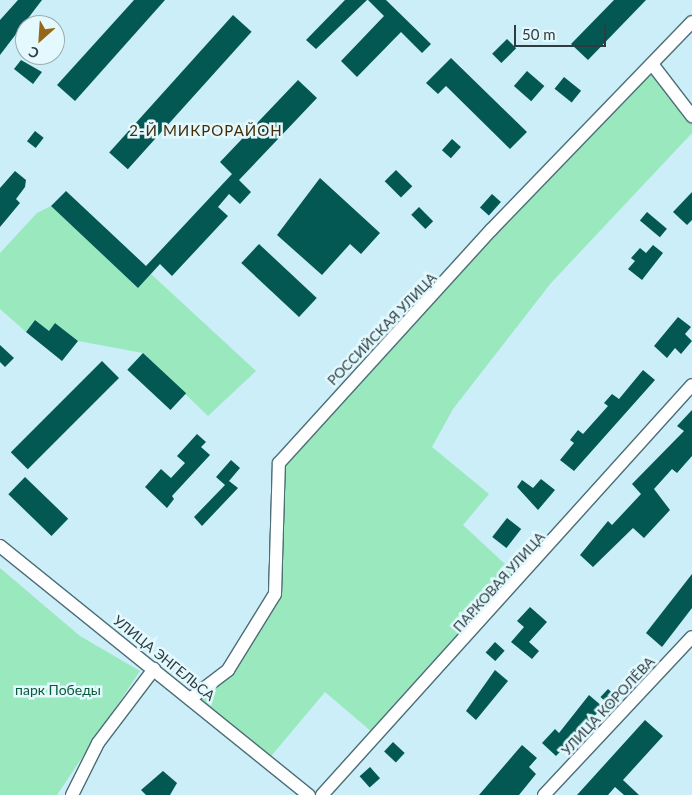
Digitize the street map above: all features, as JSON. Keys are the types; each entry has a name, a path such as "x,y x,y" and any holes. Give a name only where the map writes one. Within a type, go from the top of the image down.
{"street":[{"name":"РОССИЙСКАЯ УЛИЦА","path":"190,699 228,670 275,594 279,463 491,230 692,22"},
{"path":"652,64 692,116"},
{"name":"ПАРКОВАЯ УЛИЦА","path":"322,795 692,385"},
{"name":"УЛИЦА ЭНГЕЛЬСА","path":"0,546 309,795"},
{"name":"УЛИЦА КОРОЛЁВА","path":"544,795 692,637"},
{"path":"72,795 98,743 154,669"}],"green space":[{"path":"652,64 692,116 692,133 551,283 453,409 432,447 489,494 463,525 521,579 379,738 325,692 267,761 190,699 228,670 275,594 279,463"},
{"path":"51,206 138,288 151,274 256,371 208,416 143,353 78,341 55,323 49,331 35,320 26,332 0,309 0,253 37,213"},
{"name":"парк Победы","path":"0,568 80,636 140,671 57,795 0,795"}],"building":[{"path":"18,0 42,0 31,15 15,15 15,35 0,55 0,20"},
{"path":"134,0 165,0 75,101 57,85"},
{"path":"345,0 367,0 316,49 306,40"},
{"path":"368,0 386,0 431,44 422,53 401,32 357,77 341,61 384,16"},
{"path":"614,0 646,0 588,60 571,44"},
{"path":"233,15 252,32 128,169 109,152"},
{"path":"507,39 516,48 501,63 492,54"},
{"path":"451,58 527,132 510,149 446,86 438,94 426,83"},
{"path":"17,65 30,65 42,72 33,84 14,69"},
{"path":"527,71 544,86 531,101 514,86"},
{"path":"564,77 581,91 572,103 555,89"},
{"path":"298,80 317,98 239,180 251,192 240,204 229,194 218,207 228,216 172,276 160,264 138,288 51,206 66,191 146,266 232,174 220,162"},
{"path":"35,131 44,138 36,148 27,141"},
{"path":"452,139 461,147 451,158 442,150"},
{"path":"396,170 412,186 401,198 385,181"},
{"path":"15,171 26,180 25,187 16,199 20,203 0,227 0,188"},
{"path":"320,178 380,233 361,254 350,244 322,275 277,235"},
{"path":"692,192 692,220 687,225 673,212"},
{"path":"492,194 501,202 489,215 480,207"},
{"path":"419,207 433,221 425,229 411,215"},
{"path":"647,212 667,229 660,237 640,220"},
{"path":"259,244 317,298 299,317 241,263"},
{"path":"653,245 663,253 642,280 628,269 635,261 631,258 640,248 646,253"},
{"path":"678,317 691,327 685,334 692,341 681,354 675,348 667,358 654,346"},
{"path":"35,320 49,331 55,323 78,341 62,361 26,332"},
{"path":"0,345 14,358 5,367 0,362"},
{"path":"143,353 186,393 170,410 127,370"},
{"path":"102,361 119,378 28,469 11,452"},
{"path":"643,370 655,380 574,471 560,460 574,443 570,440 578,430 583,434 608,406 604,403 612,394 619,399"},
{"path":"692,410 692,456 677,473 672,469 654,489 670,510 644,538 633,528 593,567 580,555 608,521 612,525 641,494 632,484 684,431 677,426"},
{"path":"197,434 206,442 201,447 210,455 172,496 174,499 167,508 145,487 161,469 171,478 185,463 177,456"},
{"path":"231,460 240,468 229,481 238,488 202,526 194,517 225,485 216,477"},
{"path":"25,477 68,519 51,536 8,494"},
{"path":"541,479 555,490 538,510 517,487 522,480 533,488"},
{"path":"507,518 521,529 506,548 492,537"},
{"path":"692,574 692,608 662,647 646,633"},
{"path":"530,607 547,622 529,642 539,651 532,659 511,642 524,627 517,621"},
{"path":"495,642 505,651 495,661 486,652"},
{"path":"495,670 508,681 476,720 466,711"},
{"path":"608,689 621,701 614,709 600,697"},
{"path":"589,695 603,707 556,756 542,743 555,729 559,733"},
{"path":"645,720 663,736 623,780 639,795 624,795 615,787 608,795 577,795"},
{"path":"393,742 405,753 396,762 384,752"},
{"path":"522,745 537,758 529,767 536,774 519,795 479,795"},
{"path":"370,767 380,778 370,788 360,776"},
{"path":"163,771 177,783 170,795 146,795 141,790"}],"district":[{"name":"2-Й МИКРОРАЙОН","path":"206,131"}]}
